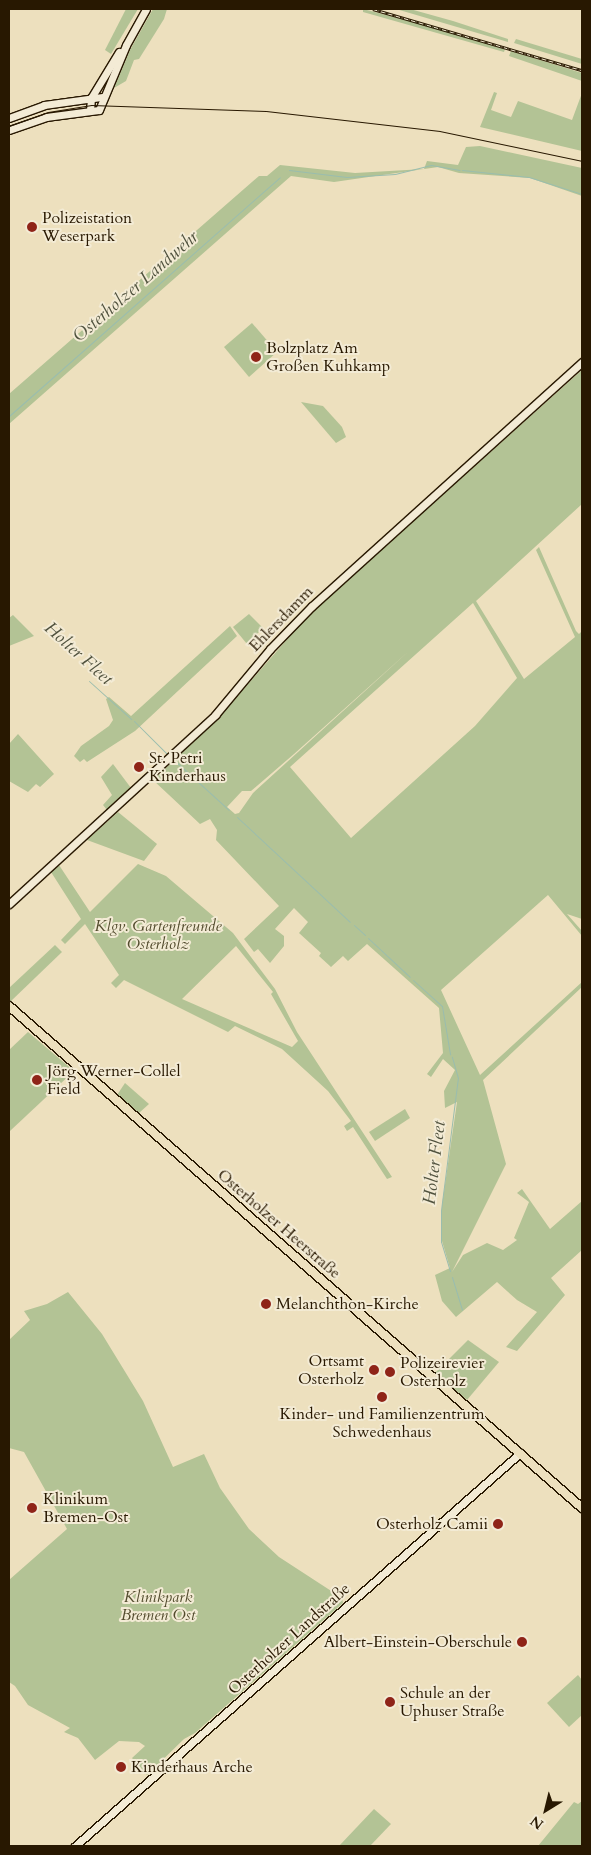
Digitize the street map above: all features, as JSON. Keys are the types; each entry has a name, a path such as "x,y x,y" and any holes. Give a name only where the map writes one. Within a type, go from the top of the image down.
{"main road":[{"path":"90,110 91,98 146,9"},
{"path":"9,130 46,117 99,110 102,97 126,44"},
{"path":"9,118 44,105 102,97"},
{"name":"Ehlersdamm","path":"9,904 216,715 270,649 312,606 582,362"},
{"name":"Osterholzer Heerstraße","path":"9,1006 582,1508"},
{"name":"Osterholzer Landstraße","path":"75,1846 520,1453"}],"green space":[{"path":"126,9 138,9 111,54 105,50"},
{"path":"153,9 167,9 164,19 139,59 134,60 126,81 114,88 130,50"},
{"path":"363,9 437,28 505,49 504,52 363,12"},
{"path":"396,9 410,9 453,21 508,39 508,42"},
{"path":"516,39 582,59 582,64 514,43"},
{"path":"511,51 582,73 582,81 509,56"},
{"path":"494,92 497,93 491,110 511,117 518,101 572,120 582,93 582,151 480,127"},
{"path":"480,146 582,168 582,196 530,178 459,173 438,167 334,182 291,176 9,424 9,394 259,176 267,176 280,165 355,173 424,169 427,161 458,165 466,147"},
{"path":"252,323 277,352 249,377 224,347"},
{"path":"582,370 582,504 476,601 524,679 575,637 536,550 539,547 576,631 579,634 582,631 582,919 567,914 582,931 582,936 548,895 441,990 480,1075 582,982 582,987 483,1080 506,1164 452,1272 463,1255 487,1243 503,1250 517,1240 514,1238 529,1202 517,1193 522,1189 550,1229 582,1201 582,1250 551,1278 565,1295 517,1351 506,1347 537,1312 517,1300 497,1282 456,1317 442,1301 435,1275 450,1268 442,1241 442,1205 457,1102 445,1108 444,1091 455,1070 443,1059 431,1077 427,1074 443,1053 439,1008 367,944 348,961 343,956 331,967 319,956 321,953 299,933 308,922 294,908 275,929 284,936 284,946 270,963 258,949 254,952 244,939 279,906 216,840 217,830 210,819 200,824 153,780 214,723 305,619","holes":["473,603 517,678 475,726 351,838 290,767","410,650 253,793 239,813 235,814 227,807 242,791 251,791"]},
{"path":"301,402 323,406 342,427 346,437 336,443"},
{"path":"249,614 263,628 247,644 233,627"},
{"path":"13,615 34,636 9,646 9,618"},
{"path":"230,626 237,636 135,731 87,762 84,759 80,762 74,756 81,746 109,726 113,720 106,699 109,697 131,716"},
{"path":"18,734 54,774 40,787 36,784 28,792 9,781 9,744"},
{"path":"113,764 131,788 107,810 103,805 112,795 101,777"},
{"path":"118,812 157,844 144,861 87,840"},
{"name":"Klgv. Gartenfreunde Osterholz","path":"138,864 166,876 233,933 275,989 297,1032 392,1177 387,1179 353,1127 347,1131 344,1126 351,1121 328,1091 282,1049 235,1026 228,1032 124,980 116,988 111,983 119,975 85,924 65,944 61,940 81,919 51,872 59,865 90,912","holes":["236,946 273,992 271,994 298,1041 292,1047 182,999"]},
{"path":"55,945 62,952 10,1002 9,988"},
{"name":"Jörg Werner-Collel Field","path":"28,1032 74,1071 10,1131 9,1050"},
{"path":"125,1083 149,1104 139,1113 117,1095"},
{"path":"405,1109 410,1118 375,1141 369,1132"},
{"name":"Klinikpark Bremen Ost","path":"68,1292 102,1334 143,1401 173,1467 204,1454 220,1488 249,1529 279,1557 342,1598 343,1603 195,1733 184,1739 147,1775 132,1758 145,1746 139,1742 119,1741 95,1760 78,1738 64,1732 70,1728 28,1705 15,1686 9,1682 9,1580 67,1529 24,1452 9,1448 9,1340 30,1320 24,1311 47,1304"},
{"path":"468,1340 499,1362 467,1400 435,1373"},
{"path":"578,1675 582,1680 582,1715 569,1727 547,1703"},
{"path":"582,1801 582,1846 538,1846 574,1802 578,1804"},
{"path":"374,1809 391,1824 370,1846 339,1846"}],"waterway":[{"name":"Osterholzer Landwehr","path":"289,170 347,177 395,174 431,165 460,170"},
{"name":"Osterholzer Landwehr","path":"462,170 529,177 582,194"},
{"name":"Osterholzer Landwehr","path":"9,416 280,177"},
{"name":"Holter Fleet","path":"89,681 131,719"},
{"name":"Holter Fleet","path":"134,721 168,755"},
{"name":"Holter Fleet","path":"174,760 229,810"},
{"name":"Holter Fleet","path":"237,817 350,922"},
{"name":"Holter Fleet","path":"354,925 365,935"},
{"name":"Holter Fleet","path":"368,938 410,977"},
{"name":"Holter Fleet","path":"413,980 442,1006 450,1054"},
{"name":"Holter Fleet","path":"450,1271 441,1242 441,1210 458,1078 452,1057"},
{"name":"Holter Fleet","path":"452,1277 462,1310"}],"tram line":[{"path":"9,126 48,112 91,105 266,111 440,131 582,161"}],"railway":[{"path":"373,9 582,70"}],"place":[{"name":"Polizeistation Weserpark","path":"32,227"},
{"name":"Bolzplatz Am Großen Kuhkamp","path":"256,357"},
{"name":"St. Petri Kinderhaus","path":"139,767"},
{"name":"Jörg Werner-Collel Field","path":"37,1080"},
{"name":"Melanchthon-Kirche","path":"266,1304"},
{"name":"Ortsamt Osterholz","path":"374,1370"},
{"name":"Polizeirevier Osterholz","path":"390,1372"},
{"name":"Kinder- und Familienzentrum Schwedenhaus","path":"382,1397"},
{"name":"Klinikum Bremen-Ost","path":"32,1508"},
{"name":"Osterholz Camii","path":"498,1524"},
{"name":"Albert-Einstein-Oberschule","path":"522,1642"},
{"name":"Schule an der Uphuser Straße","path":"390,1702"},
{"name":"Kinderhaus Arche","path":"121,1767"}]}
